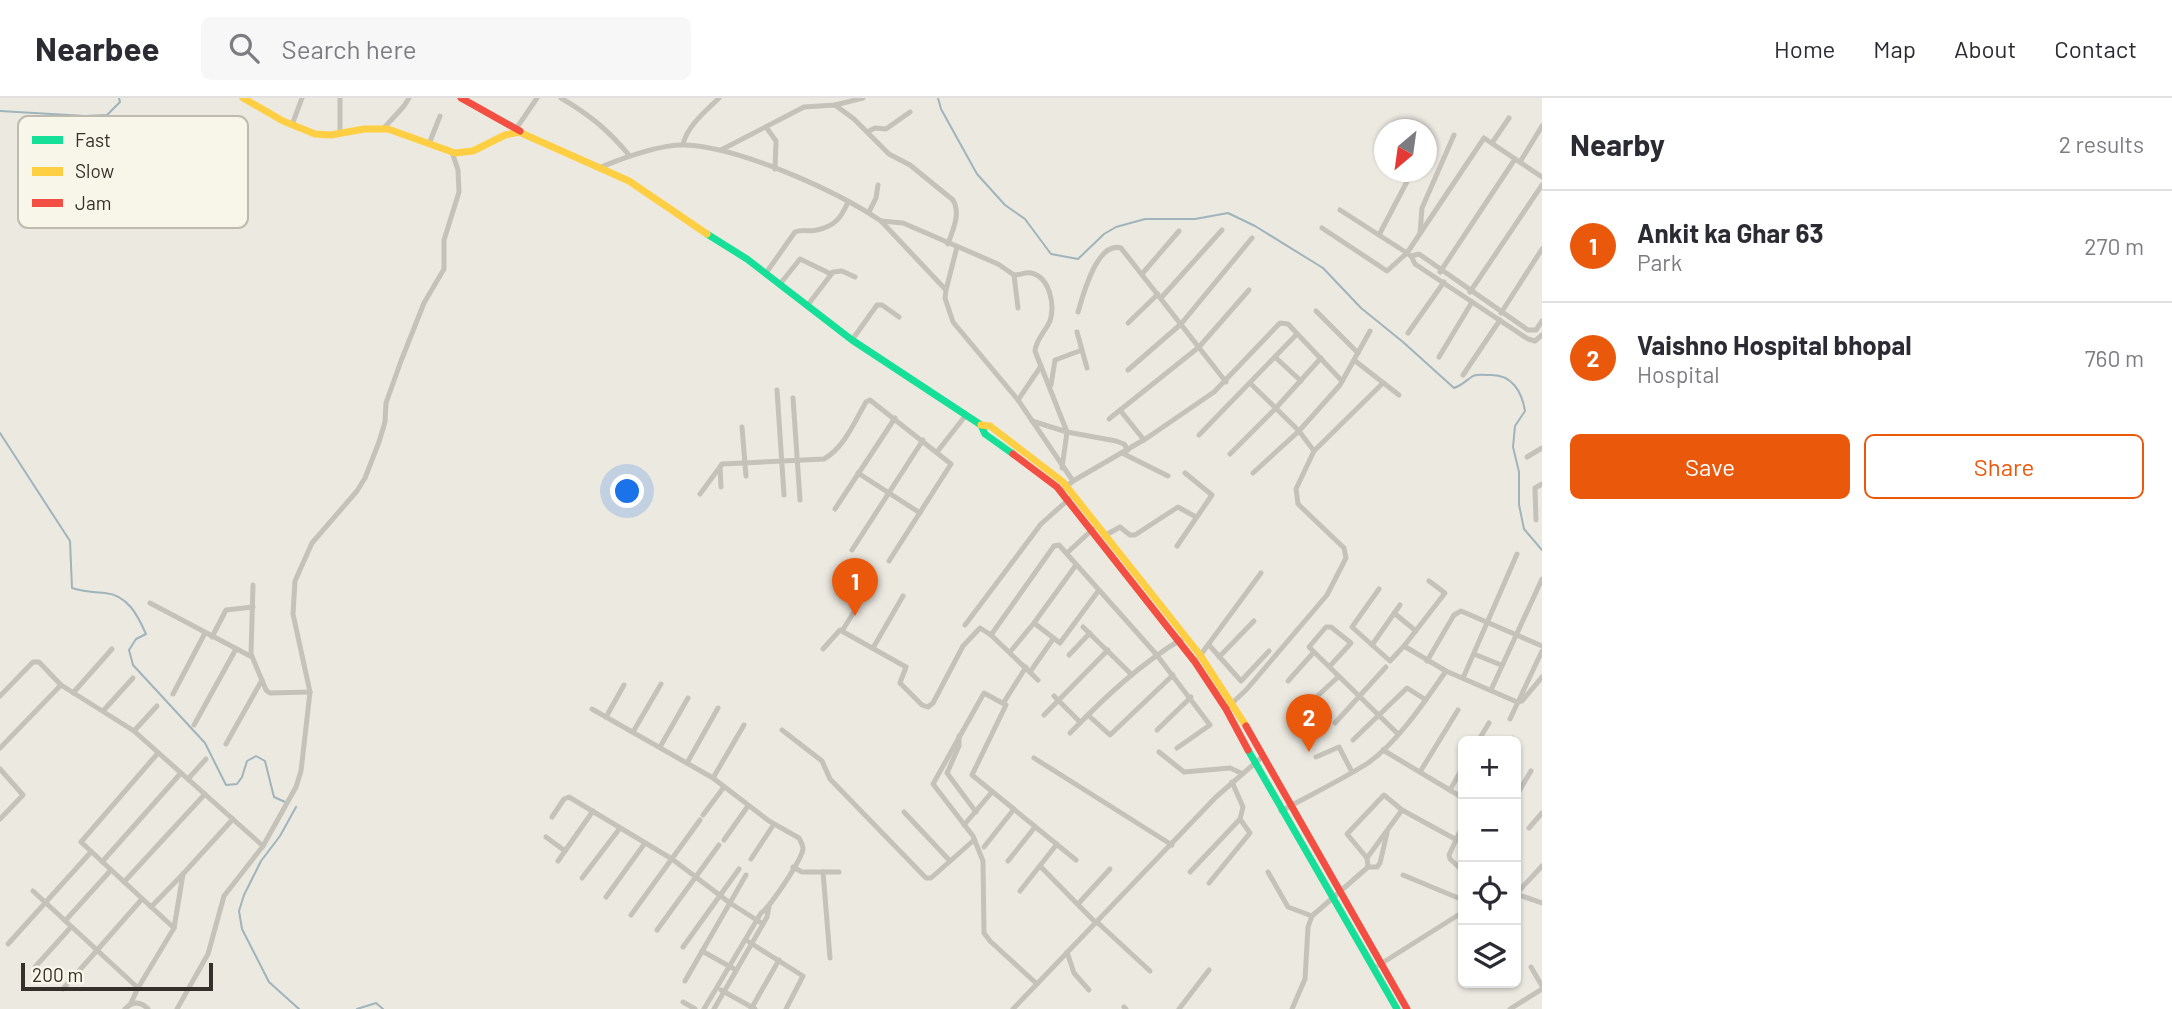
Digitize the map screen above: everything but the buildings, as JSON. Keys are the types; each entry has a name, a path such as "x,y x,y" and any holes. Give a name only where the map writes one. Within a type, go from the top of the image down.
{"street":[{"path":"243,98 292,125 317,134 383,129 405,133 452,152 465,153 483,148 512,132 527,135"},
{"path":"292,125 302,98"},
{"path":"340,98 340,133"},
{"path":"383,129 409,98"},
{"path":"461,98 527,135 629,181 766,273 852,340 981,425 990,426 1067,486"},
{"path":"516,129 537,98"},
{"path":"561,98 609,131 629,155"},
{"path":"683,144 685,135 695,122 719,98"},
{"path":"721,150 804,107 835,106 863,98"},
{"path":"835,106 889,154 910,165 953,200 956,205 956,220 948,244"},
{"path":"867,132 877,128 886,129 910,112"},
{"path":"429,144 440,116"},
{"path":"1492,144 1509,118"},
{"path":"766,127 776,141 775,169"},
{"path":"1437,278 1542,127"},
{"path":"1420,233 1422,208 1454,135"},
{"path":"1322,228 1384,270 1390,269 1409,255 1420,233 1484,138 1542,177"},
{"path":"601,167 629,155 683,144 721,150 775,169 820,186 881,220 946,290"},
{"path":"177,1009 208,954 224,896 263,846 286,808 298,779 310,692 293,614 295,581 312,542 357,491 365,478 382,433 386,403 401,361 426,299 443,270 444,240 459,192 458,170 452,152"},
{"path":"1379,235 1407,182"},
{"path":"869,212 876,198 878,185"},
{"path":"1466,298 1542,185"},
{"path":"766,273 795,232 820,230 837,222 848,202"},
{"path":"1340,210 1409,255 1415,264 1535,341"},
{"path":"881,220 903,223 998,264 1014,275 1027,272 1037,275 1047,285 1051,297 1050,320 1035,347 1067,432 1062,468"},
{"path":"1128,323 1160,296 1222,230"},
{"path":"1142,274 1179,231"},
{"path":"1128,370 1181,324 1252,238"},
{"path":"1078,312 1090,274 1111,247 1118,246 1124,250 1226,382"},
{"path":"957,247 945,298 953,322 1018,400 1062,468 1071,497 1197,658 1230,706 1339,891 1398,1009"},
{"path":"1463,375 1542,249"},
{"path":"1409,255 1419,254 1528,330 1534,331"},
{"path":"780,284 800,259 831,274"},
{"path":"807,306 835,271 855,277"},
{"path":"1014,275 1018,308"},
{"path":"1408,333 1444,282"},
{"path":"1109,419 1199,347 1249,290"},
{"path":"1439,357 1472,302"},
{"path":"852,340 877,305 882,305 899,317"},
{"path":"1316,311 1358,353"},
{"path":"1535,341 1534,331 1542,321"},
{"path":"1067,486 1144,440 1226,382 1280,323 1286,323 1342,381"},
{"path":"1254,473 1299,431 1342,381 1370,331"},
{"path":"1077,332 1087,368"},
{"path":"1199,435 1297,334"},
{"path":"1535,341 1542,335"},
{"path":"1051,388 1055,360 1082,350"},
{"path":"1275,356 1301,381"},
{"path":"1230,454 1321,358"},
{"path":"1354,360 1399,395"},
{"path":"1018,400 1041,366"},
{"path":"1250,383 1299,431 1314,451"},
{"path":"1230,706 1327,595 1346,558 1344,548 1301,508 1296,499 1296,489 1314,451 1384,383"},
{"path":"777,390 784,495"},
{"path":"793,398 800,500"},
{"path":"700,494 726,463 824,459 830,456 868,400 873,401 950,461 951,466 889,561"},
{"path":"1120,410 1144,440"},
{"path":"937,452 965,415"},
{"path":"835,509 895,418"},
{"path":"1031,421 1067,432 1116,441 1124,444 1125,451"},
{"path":"742,427 746,476"},
{"path":"852,550 923,440"},
{"path":"1527,457 1542,448"},
{"path":"1125,451 1168,476"},
{"path":"720,467 720,487"},
{"path":"858,473 920,513"},
{"path":"1177,546 1212,495 1185,473"},
{"path":"1542,484 1535,488 1536,520 1542,516"},
{"path":"965,625 1041,524 1071,497"},
{"path":"1102,538 1120,527 1130,535 1135,535 1178,506 1196,517"},
{"path":"1067,553 1094,528"},
{"path":"991,635 1054,546 1059,545 1156,654 1210,725 1177,748"},
{"path":"1463,678 1517,554"},
{"path":"1010,652 1076,565"},
{"path":"1197,658 1261,573"},
{"path":"1491,690 1542,579"},
{"path":"1379,589 1352,625 1390,661 1445,593 1429,581"},
{"path":"842,631 873,582"},
{"path":"253,586 252,657 266,690 270,693 310,692"},
{"path":"1034,623 1060,643 1100,590"},
{"path":"873,648 903,596"},
{"path":"149,603 252,657"},
{"path":"1372,645 1399,605"},
{"path":"212,637 226,610 253,607"},
{"path":"1427,661 1454,615 1461,611 1542,646"},
{"path":"1394,613 1416,631"},
{"path":"1219,657 1254,621"},
{"path":"1083,627 1131,674"},
{"path":"1329,667 1351,643 1331,627 1326,627 1309,647 1338,677 1398,734"},
{"path":"823,649 839,630 873,648 906,667 900,683 922,705 928,707 933,703 957,657 980,628 1010,652 1038,680"},
{"path":"173,694 205,633"},
{"path":"1069,654 1090,633"},
{"path":"1004,702 1053,639"},
{"path":"1070,733 1131,674 1156,654 1182,639"},
{"path":"1209,645 1241,681 1269,651"},
{"path":"1404,646 1446,671 1517,702 1522,701 1542,677"},
{"path":"73,693 112,649"},
{"path":"194,725 236,649"},
{"path":"1044,715 1056,698 1108,650"},
{"path":"1510,719 1542,651"},
{"path":"1288,681 1314,652"},
{"path":"1474,654 1501,665"},
{"path":"0,696 36,661 61,685 134,731 263,846"},
{"path":"1335,723 1386,667"},
{"path":"1281,811 1352,772 1383,750 1426,700 1446,671"},
{"path":"1088,715 1110,735 1173,675"},
{"path":"1311,702 1338,677"},
{"path":"103,711 133,678"},
{"path":"226,744 262,680"},
{"path":"633,732 661,684"},
{"path":"0,748 61,685"},
{"path":"607,717 624,685"},
{"path":"1353,740 1407,688 1426,700"},
{"path":"1004,702 984,694 933,784 974,839 984,865 984,933 1037,984"},
{"path":"660,747 688,698"},
{"path":"1056,698 1080,722"},
{"path":"1157,730 1191,698"},
{"path":"1004,702 1006,707 972,772 974,777 1076,860"},
{"path":"134,731 157,706"},
{"path":"1230,706 1254,763 1281,811 1332,897 1407,1009"},
{"path":"687,763 718,708"},
{"path":"592,709 713,778 748,806 799,838 802,844 801,855 714,1009"},
{"path":"1420,772 1458,710"},
{"path":"1481,736 1489,723"},
{"path":"713,778 744,725"},
{"path":"782,730 822,761 831,779 921,876 929,879 974,839"},
{"path":"959,736 959,746 947,773 975,811"},
{"path":"1315,757 1339,747 1352,772"},
{"path":"1383,750 1458,795"},
{"path":"1159,752 1184,772 1230,768 1241,773"},
{"path":"158,753 82,838 82,844 174,928"},
{"path":"1013,1009 1231,782 1262,757"},
{"path":"1034,758 1172,845"},
{"path":"188,779 206,759"},
{"path":"0,769 23,795 0,819"},
{"path":"1521,788 1531,771"},
{"path":"102,862 181,773"},
{"path":"1450,790 1458,776"},
{"path":"1190,872 1240,819 1241,802 1231,782"},
{"path":"631,915 724,788"},
{"path":"964,825 992,792"},
{"path":"124,882 205,794"},
{"path":"1367,858 1347,834 1384,795 1402,810 1455,839"},
{"path":"552,817 564,799 569,797 672,859 763,924"},
{"path":"657,930 748,806"},
{"path":"984,847 1014,810"},
{"path":"1367,867 1367,858 1402,810"},
{"path":"558,861 593,811"},
{"path":"904,812 950,861"},
{"path":"1529,828 1542,813"},
{"path":"151,907 233,819"},
{"path":"1209,883 1250,833 1240,819"},
{"path":"751,859 774,824"},
{"path":"1008,861 1035,827"},
{"path":"582,878 620,828"},
{"path":"1292,1009 1305,979 1308,927 1312,916 1367,867 1377,867 1388,829"},
{"path":"1458,834 1449,855 1458,866"},
{"path":"546,838 565,851"},
{"path":"606,897 645,843"},
{"path":"1020,891 1057,844"},
{"path":"8,944 91,852"},
{"path":"1040,866 1150,971"},
{"path":"1521,889 1542,866"},
{"path":"793,867 802,872 839,872"},
{"path":"683,947 739,869"},
{"path":"1078,904 1110,869"},
{"path":"65,920 111,870"},
{"path":"823,872 831,958"},
{"path":"1268,872 1288,907 1312,916"},
{"path":"125,1009 174,928 183,874"},
{"path":"685,981 746,875"},
{"path":"1403,875 1458,898"},
{"path":"33,891 137,991 141,1003 148,1009"},
{"path":"1521,896 1542,903"},
{"path":"63,989 142,899"},
{"path":"704,1009 756,920 769,908"},
{"path":"1377,966 1458,915"},
{"path":"35,967 71,927"},
{"path":"745,940 803,977 786,1009"},
{"path":"702,951 736,970"},
{"path":"1068,952 1074,973 1089,990"},
{"path":"717,987 753,1009 779,960"},
{"path":"1510,1009 1542,988 1531,967"},
{"path":"1183,1008 1209,970"},
{"path":"683,1002 695,1009"},
{"path":"131,1003 141,1003"}],"waterway":[{"path":"0,111 107,115 120,102 119,98"},
{"path":"938,98 941,109 977,174 1005,205 1025,219 1051,254 1078,259 1104,234 1116,227 1145,219 1195,219 1228,213 1255,226 1323,268 1361,308 1454,388 1477,375 1498,375 1510,381 1518,391 1525,411 1515,426 1513,447 1519,472 1519,505 1524,529 1542,550"},
{"path":"0,433 70,541 72,588 113,595 131,608 146,634 136,639 129,650 133,665 205,743 226,785 237,784 247,761 256,756 265,761 274,797 285,802"},
{"path":"296,807 280,836 261,861 239,911 242,929 269,982 299,1009"},
{"path":"357,1009 376,1003 383,1009"}],"traffic: fast":[{"path":"707,234 747,259 852,340 981,425 985,434 1013,454"},
{"path":"1248,750 1397,1009"}],"traffic: slow":[{"path":"243,98 283,121 315,134 388,129 455,153 473,151 505,135 519,132 629,181 707,234"},
{"path":"981,425 990,426 1063,482 1200,655 1246,726"}],"traffic: jam":[{"path":"461,98 520,131"},
{"path":"1013,454 1057,487 1195,662 1226,709 1248,750"},
{"path":"1246,726 1407,1009"}],"place":[{"name":"Ankit ka Ghar 63","path":"855,616"},
{"name":"Vaishno Hospital bhopal","path":"1309,752"}]}
